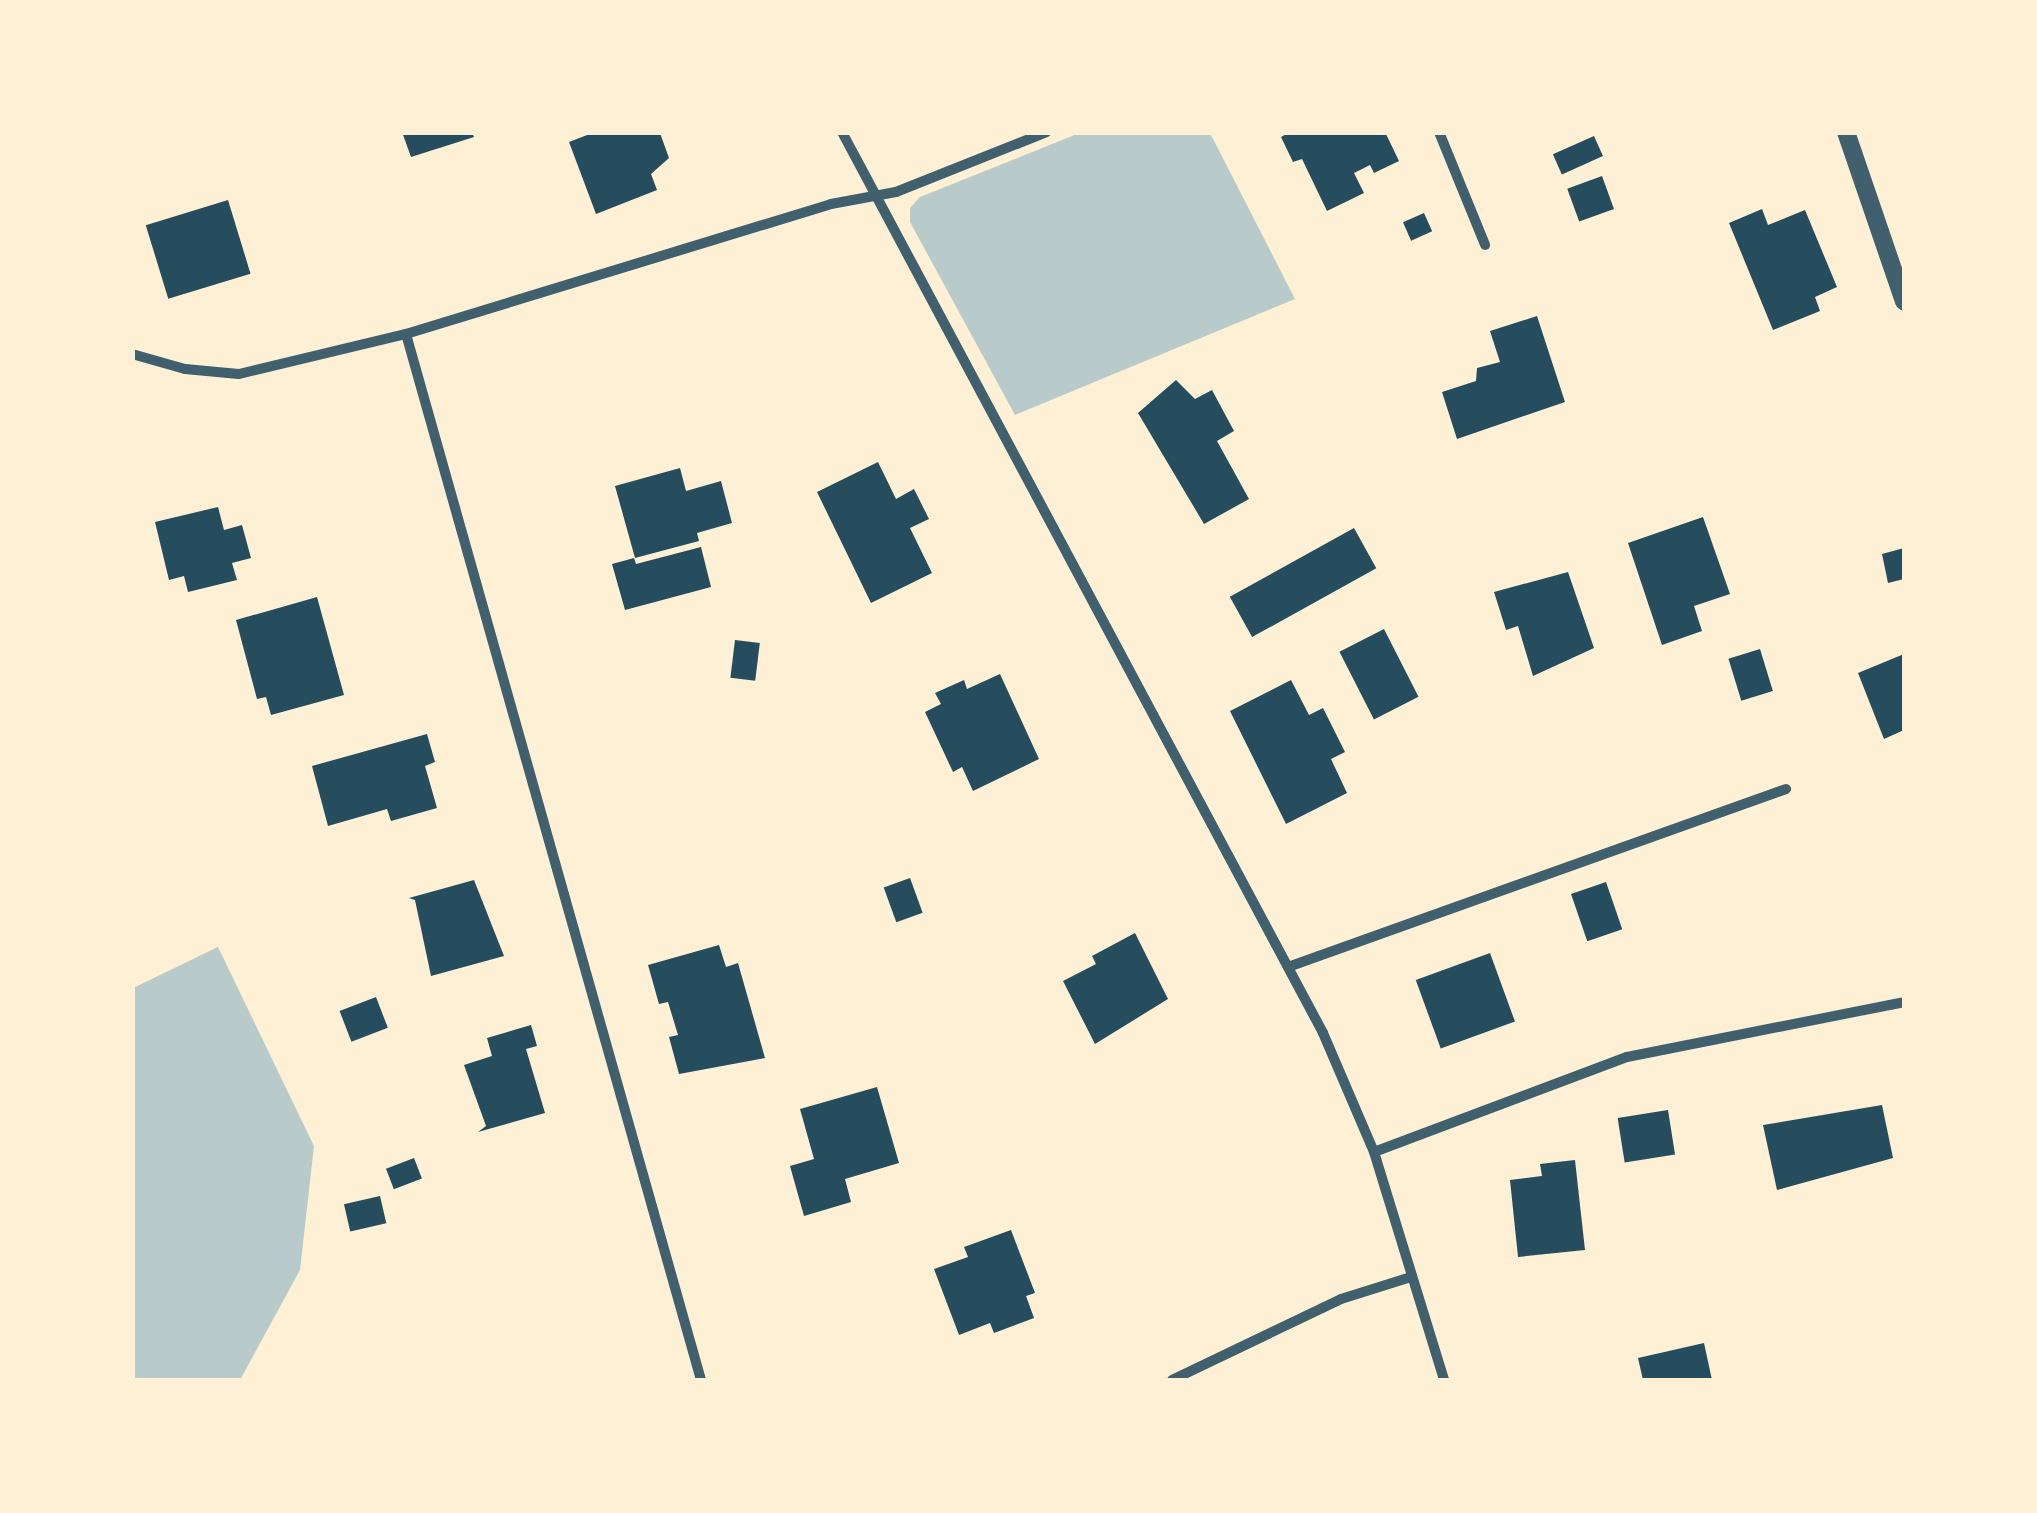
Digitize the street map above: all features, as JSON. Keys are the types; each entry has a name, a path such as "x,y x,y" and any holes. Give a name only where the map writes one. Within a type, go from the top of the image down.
{"street":[{"path":"842,132 871,198 1288,968 1374,1152 1408,1278 1444,1380"},
{"path":"132,354 185,369 239,374 406,334 871,198 1047,132"},
{"path":"1439,132 1485,244"},
{"path":"1846,132 1904,301"},
{"path":"406,334 701,1380"},
{"path":"1288,968 1786,789"},
{"path":"1374,1152 1626,1057 1904,1002"},
{"path":"1172,1380 1341,1299 1408,1278"}],"shaded area":[{"path":"1082,132 1210,133 1295,299 1015,415 910,222 910,208 920,197"},
{"path":"218,947 314,1146 300,1270 240,1380 133,1380 133,988"}],"building":[{"path":"402,132 472,132 474,137 411,157"},
{"path":"595,132 660,133 669,158 651,174 657,190 596,214 569,142"},
{"path":"1290,132 1385,132 1399,161 1374,173 1370,165 1354,173 1364,193 1327,211 1302,159 1293,162 1281,137"},
{"path":"1594,136 1603,156 1562,174 1553,154"},
{"path":"1602,176 1614,209 1579,222 1567,189"},
{"path":"228,200 251,274 168,299 146,225"},
{"path":"1762,209 1768,225 1805,210 1837,287 1815,297 1820,311 1773,330 1729,223"},
{"path":"1424,213 1432,231 1411,241 1403,222"},
{"path":"1537,316 1565,402 1457,439 1442,392 1476,381 1477,368 1500,362 1490,331"},
{"path":"1176,380 1195,399 1212,390 1234,431 1217,441 1249,499 1204,524 1138,413"},
{"path":"878,462 896,499 914,489 929,519 910,528 932,573 871,603 817,492"},
{"path":"680,468 686,491 721,481 732,523 697,533 699,541 635,558 615,486"},
{"path":"218,507 224,530 242,525 251,558 232,563 237,580 188,592 184,576 169,580 155,522"},
{"path":"1703,517 1730,594 1694,606 1702,631 1662,645 1628,543"},
{"path":"1354,528 1376,568 1252,637 1230,597"},
{"path":"701,547 711,587 625,610 612,564 634,558 636,564"},
{"path":"1904,548 1904,579 1888,583 1882,554"},
{"path":"1568,572 1594,648 1533,676 1518,626 1506,630 1494,592"},
{"path":"317,597 344,695 271,715 266,697 257,699 236,620"},
{"path":"1384,629 1419,697 1374,719 1339,652"},
{"path":"735,640 760,643 755,681 730,678"},
{"path":"1760,649 1773,691 1741,701 1728,659"},
{"path":"1904,654 1904,730 1884,739 1858,673"},
{"path":"1000,674 1039,759 973,791 962,767 953,772 925,712 941,704 935,693 964,680 967,689"},
{"path":"1291,680 1309,715 1323,708 1345,752 1331,759 1347,793 1286,824 1230,711"},
{"path":"427,734 435,762 425,766 437,808 391,821 387,809 328,826 312,766"},
{"path":"910,878 923,913 896,922 884,888"},
{"path":"474,880 504,956 431,976 415,900 409,898"},
{"path":"1606,882 1622,929 1587,941 1571,894"},
{"path":"1135,933 1168,999 1095,1044 1063,981 1096,964 1092,956"},
{"path":"719,945 726,967 738,963 765,1058 679,1074 669,1037 678,1035 668,1002 659,1004 648,965"},
{"path":"1490,953 1515,1022 1441,1049 1416,980"},
{"path":"376,997 388,1028 351,1042 340,1011"},
{"path":"531,1025 537,1046 526,1049 545,1113 478,1132 486,1126 464,1065 492,1056 487,1038"},
{"path":"877,1087 899,1163 845,1179 851,1202 804,1216 790,1166 814,1159 800,1109"},
{"path":"1882,1105 1893,1158 1777,1190 1763,1125"},
{"path":"1668,1110 1675,1154 1625,1162 1618,1118"},
{"path":"414,1158 422,1179 394,1189 386,1169"},
{"path":"1575,1160 1585,1250 1518,1257 1510,1180 1542,1176 1540,1164"},
{"path":"380,1196 386,1223 350,1232 344,1204"},
{"path":"1011,1230 1035,1293 1026,1296 1034,1318 994,1333 990,1323 959,1335 934,1269 968,1257 964,1247"},
{"path":"1704,1343 1712,1380 1643,1380 1638,1358"}]}
